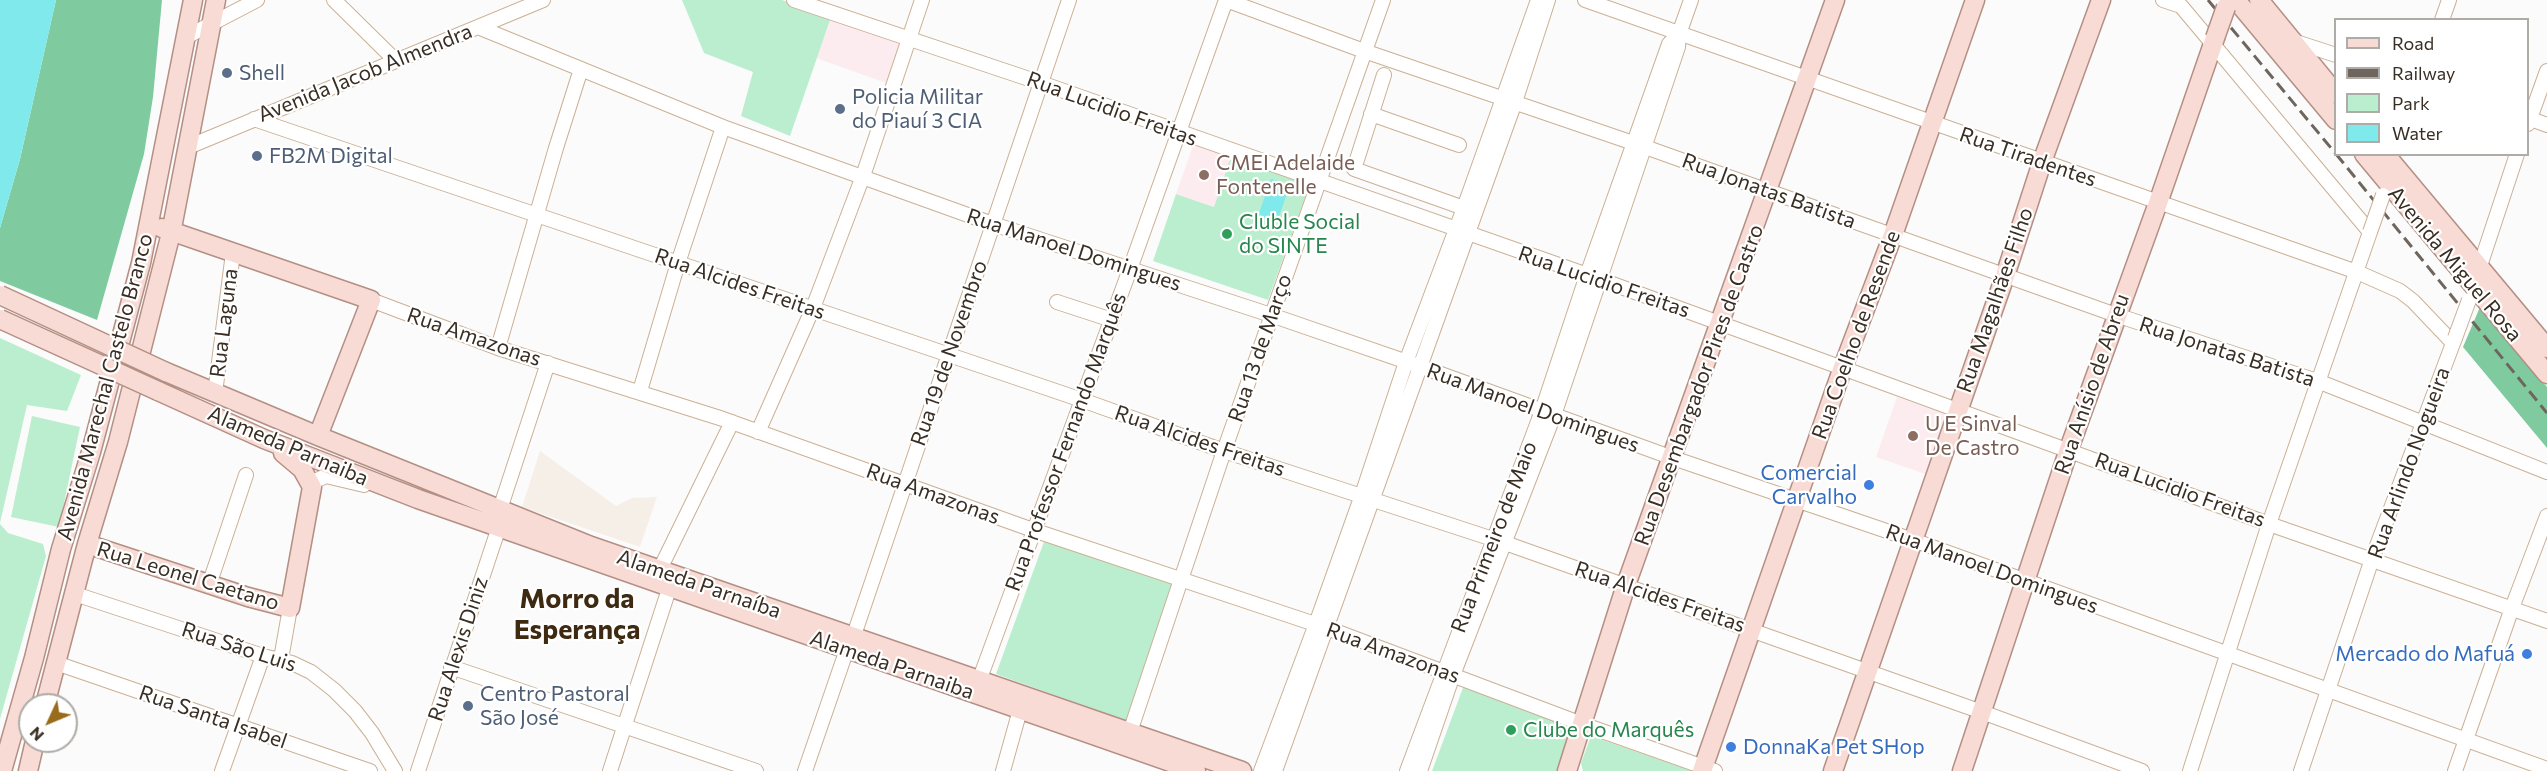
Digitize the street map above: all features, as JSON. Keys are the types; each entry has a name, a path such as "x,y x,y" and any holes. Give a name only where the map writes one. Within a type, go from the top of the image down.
{"main road":[{"name":"Avenida Marechal Castelo Branco","path":"2,771 61,549 101,416 150,222 193,0"},
{"name":"Avenida Marechal Castelo Branco","path":"48,693 87,544 123,423 171,233 216,0"},
{"name":"Rua Desembargador Pires de Castro","path":"1567,771 1626,585 1835,0"},
{"name":"Rua Coelho de Resende","path":"1707,770 1751,630 1975,0"},
{"name":"Rua Magalhães Filho","path":"1833,771 2005,276 2042,162 2101,0"},
{"path":"2259,0 2334,92"},
{"path":"2230,2 2334,118"},
{"name":"Rua Anísio de Abreu","path":"1962,771 2069,449 2230,2"},
{"name":"Avenida Miguel Rosa","path":"2365,156 2385,189 2471,293 2547,374"},
{"name":"Avenida Miguel Rosa","path":"2392,158 2479,267 2541,335 2547,348"},
{"name":"Rua Amazonas","path":"150,222 171,233 371,300"},
{"name":"Alameda Parnaíba","path":"0,296 215,393 564,536 850,643 979,681 1130,732 1193,765 1242,771"},
{"path":"318,436 371,300"},
{"name":"Alameda Parnaiba","path":"0,319 264,439 418,499 669,588 850,643 1020,710 1193,765"},
{"path":"101,416 123,423"},
{"path":"264,439 302,469 312,487 290,608"},
{"name":"Rua Leonel Caetano","path":"87,544 209,585 290,608"},
{"path":"13,735 18,737"},
{"path":"28,771 32,753"}],"street":[{"path":"186,37 257,0"},
{"path":"334,0 395,60"},
{"name":"Avenida Jacob Almendra","path":"188,147 543,0"},
{"name":"Rua Lucidio Freitas","path":"794,0 1041,83 1593,277 2069,449 2269,524 2547,621"},
{"path":"758,432 813,308 863,176 922,0"},
{"name":"Rua 19 de Novembro","path":"805,771 1069,0"},
{"name":"Rua Jonatas Batista","path":"1226,0 1364,51 1640,145 2116,315 2320,382 2547,472"},
{"name":"Rua Professor Fernando Marquês","path":"979,681 1112,320 1226,0"},
{"name":"Rua 13 de Março","path":"1130,732 1271,315 1383,0"},
{"path":"1275,771 1412,364 1508,101 1538,0"},
{"path":"1461,232 1464,208 1548,0"},
{"name":"Rua Tiradentes","path":"1585,0 2357,272 2400,291 2454,341"},
{"name":"Rua Primeiro de Maio","path":"1413,770 1548,413 1593,277 1678,47 1679,34 1691,0"},
{"path":"2163,0 2178,3 2214,42 2370,232"},
{"path":"2443,18 2449,0"},
{"path":"504,16 506,29 520,45"},
{"name":"Rua Manoel Domingues","path":"478,27 723,127 993,224 1412,364 1673,458 1913,540 2228,655 2328,688 2547,769"},
{"path":"2293,41 2334,54"},
{"path":"498,348 556,148 582,69"},
{"path":"2529,117 2547,71"},
{"path":"1384,75 1354,167 1355,170 1464,208"},
{"path":"1371,114 1460,145"},
{"name":"Rua Alcides Freitas","path":"254,119 948,354 1224,451 1499,541 2142,771"},
{"path":"2529,120 2547,125"},
{"path":"640,391 678,263 723,127"},
{"name":"Rua Arlindo Nogueira","path":"2301,771 2372,559 2454,341 2516,156"},
{"path":"2190,771 2269,524 2385,189 2392,158"},
{"name":"Rua Laguna","path":"215,393 233,252"},
{"name":"Rua Amazonas","path":"371,300 498,348 640,391 732,422 1033,530 1322,626 1707,770"},
{"path":"1057,302 1112,320"},
{"path":"500,509 548,363"},
{"path":"660,570 732,422"},
{"path":"209,585 246,475"},
{"name":"Alameda Parnaiba","path":"312,487 317,480 326,476 418,499"},
{"path":"2455,771 2511,608 2547,516"},
{"name":"Rua Alexis Diniz","path":"418,771 499,527"},
{"path":"610,771 669,588"},
{"name":"Rua São Luis","path":"75,594 263,656 281,659 311,672 334,690 372,734 395,771"},
{"path":"281,659 290,608"},
{"path":"1261,771 1322,626"},
{"path":"222,771 263,656"},
{"name":"Rua Santa Isabel","path":"56,663 370,771"},
{"path":"451,668 756,771"},
{"path":"1003,771 1020,710"}],"shaded area":[{"path":"831,17 904,43 889,84 816,58"},
{"name":"CMEI Adelaide Fontenelle","path":"1194,143 1231,156 1214,207 1176,194"},
{"name":"U E Sinval De Castro","path":"1897,397 1949,415 1928,475 1876,457"},
{"path":"540,451 616,506 632,498 657,497 640,547 522,507"}],"green space":[{"path":"56,0 162,0 153,97 144,154 97,320 0,281 0,228 20,159"},
{"path":"682,0 782,0 831,17 790,136 741,116 753,72 704,53"},
{"name":"Cluble Social do SINTE","path":"1231,156 1310,184 1268,300 1153,261 1176,194 1214,207"},
{"path":"2480,307 2547,387 2547,448 2463,347"},
{"path":"0,338 81,375 67,411 27,405 0,523"},
{"path":"32,416 80,427 59,527 11,517"},
{"path":"0,524 8,533 43,544 46,556 0,719"},
{"path":"1045,539 1177,581 1127,721 996,674"},
{"name":"Clube do Marquês","path":"1464,685 1576,728 1562,771 1432,771"},
{"path":"1591,736 1692,771 1583,771 1581,763"}],"water":[{"path":"0,0 56,0 20,159 0,228"},
{"path":"1271,179 1290,185 1277,222 1258,216"}],"railway":[{"path":"2208,0 2334,152"},
{"path":"2338,156 2547,413"}],"place":[{"name":"Shell","path":"227,73"},
{"name":"Policia Militar do Piauí 3 CIA","path":"840,109"},
{"name":"FB2M Digital","path":"257,156"},
{"name":"CMEI Adelaide Fontenelle","path":"1204,175"},
{"name":"Cluble Social do SINTE","path":"1227,234"},
{"name":"U E Sinval De Castro","path":"1913,436"},
{"name":"Comercial Carvalho","path":"1869,485"},
{"name":"Mercado do Mafuá","path":"2527,654"},
{"name":"Centro Pastoral São José","path":"468,706"},
{"name":"Clube do Marquês","path":"1511,730"},
{"name":"DonnaKa Pet SHop","path":"1731,747"}],"district":[{"name":"Morro da Esperança","path":"577,614"}]}
